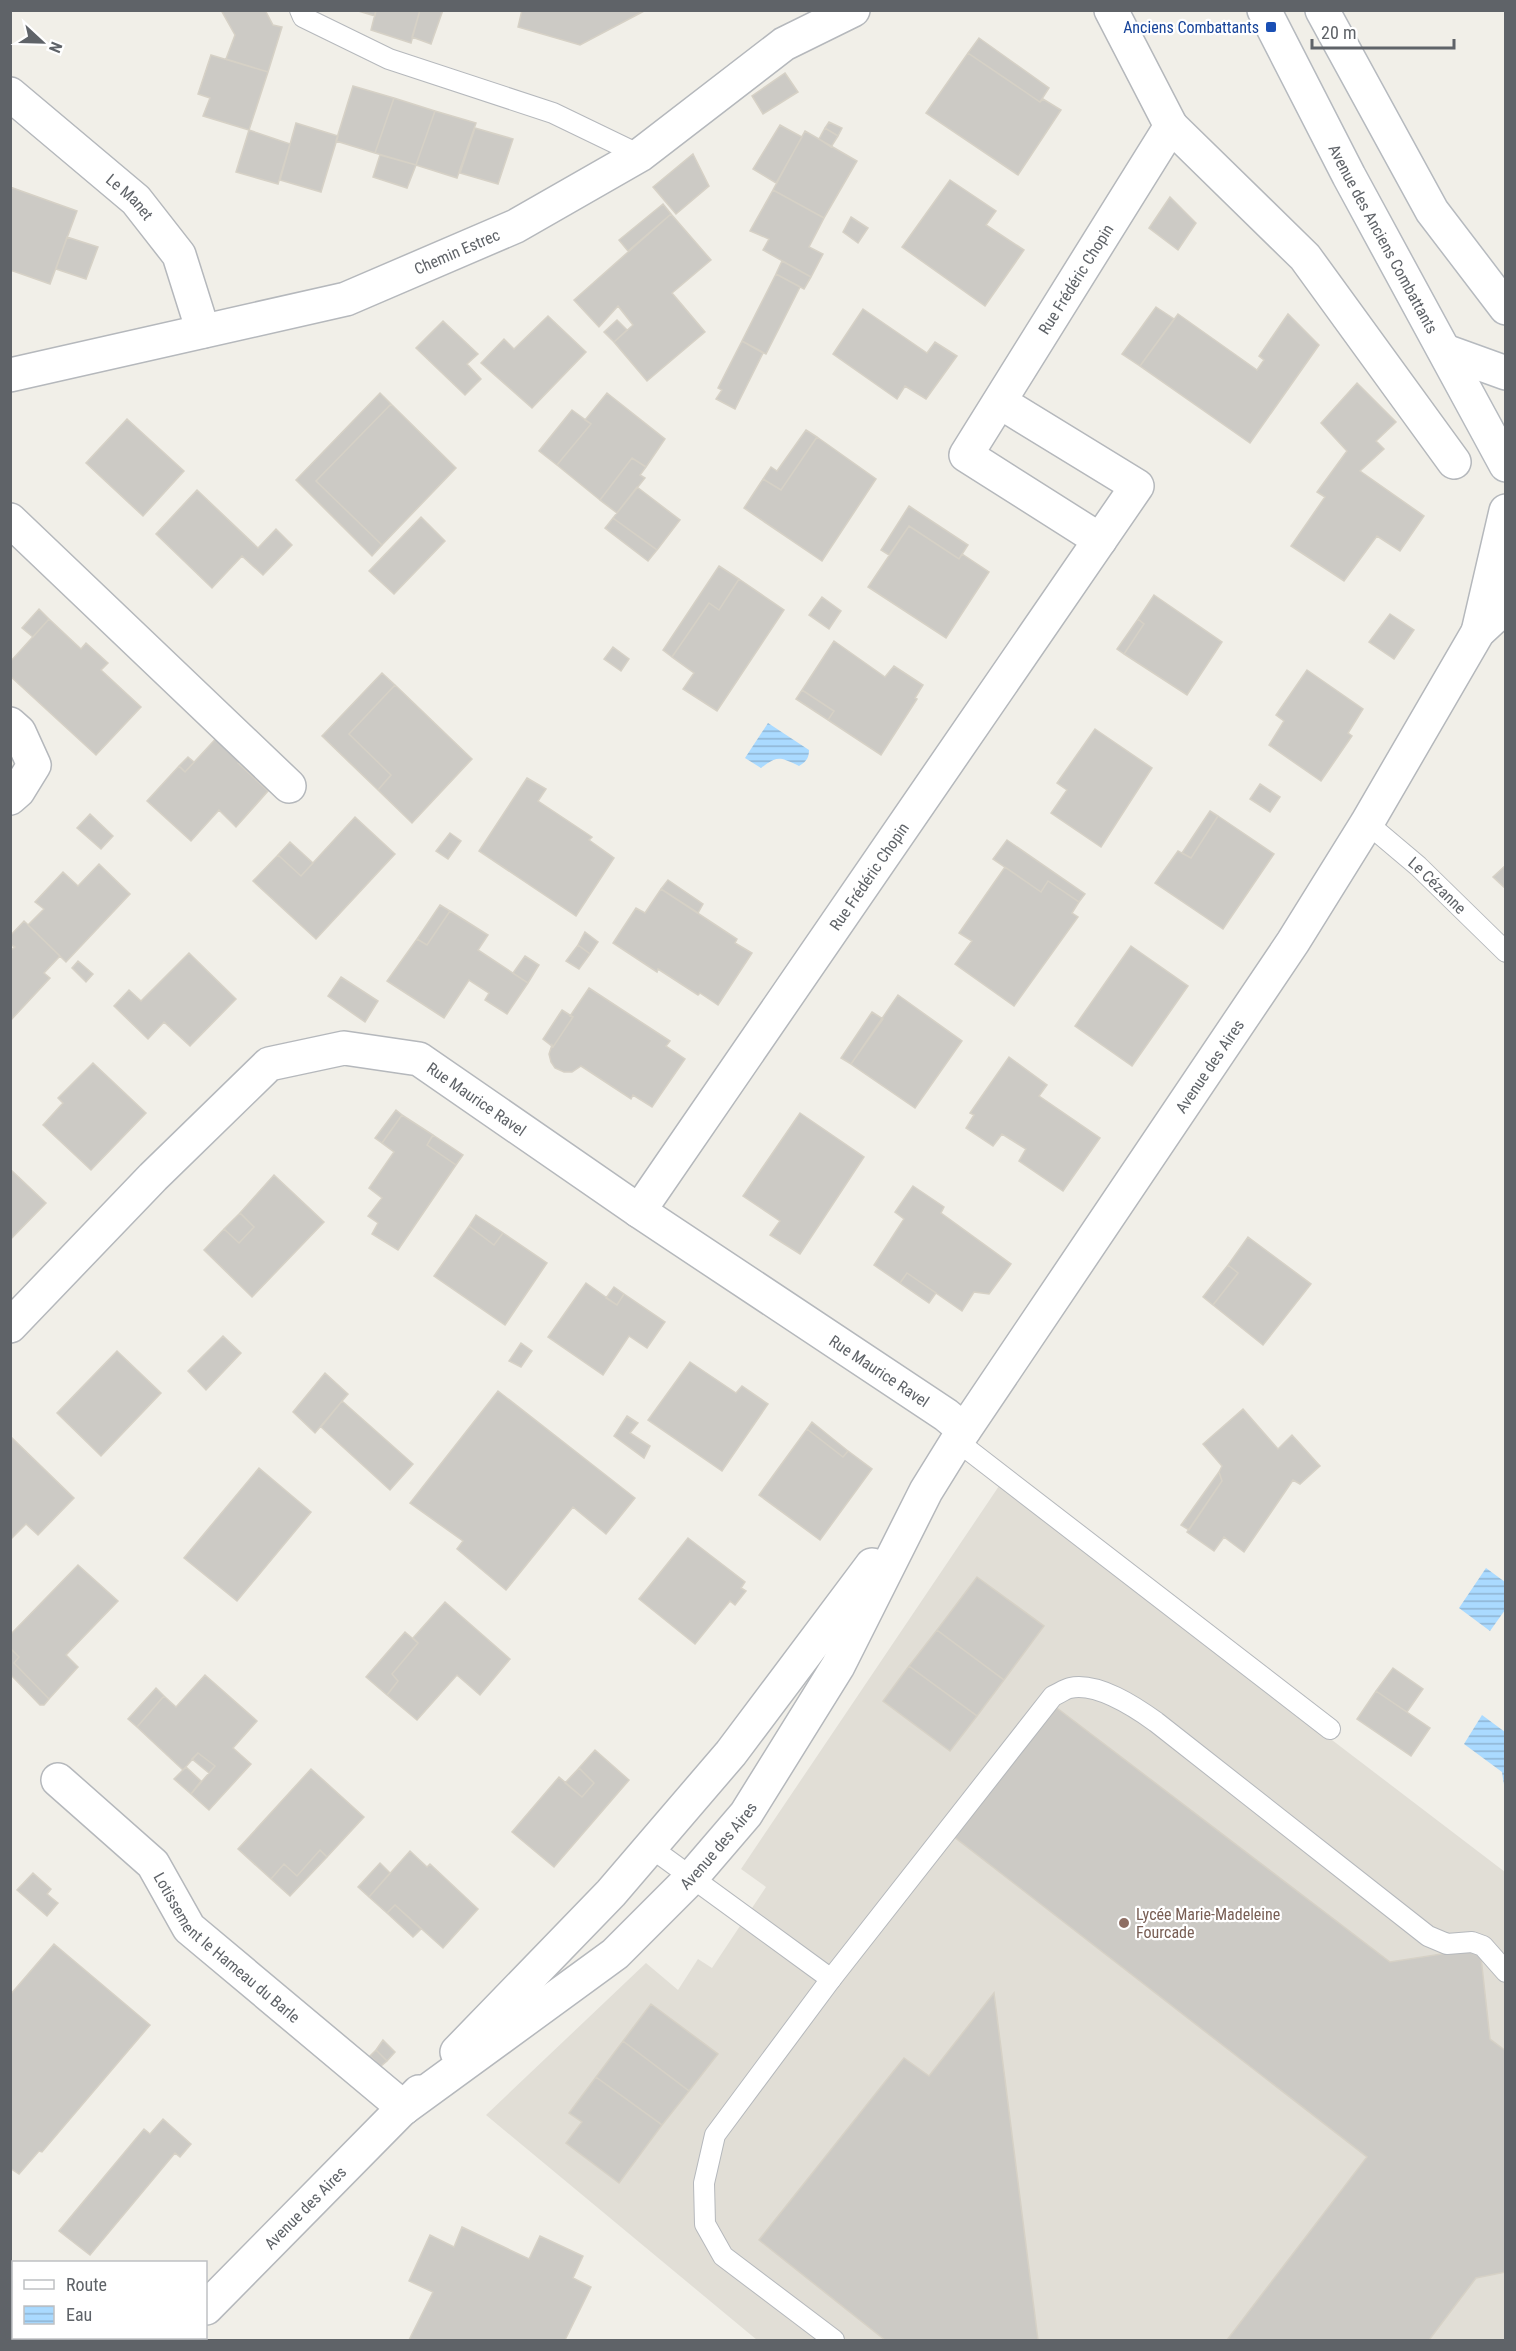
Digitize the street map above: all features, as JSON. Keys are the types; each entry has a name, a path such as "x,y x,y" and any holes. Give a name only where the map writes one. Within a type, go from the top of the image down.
{"street":[{"name":"Chemin Estrec","path":"10,375 346,299 516,226 640,155 784,44 853,10"},
{"path":"1111,10 1171,126 1305,256 1455,462"},
{"name":"Avenue des Anciens Combattants","path":"1264,10 1349,176 1506,465"},
{"path":"1322,10 1432,211 1506,308"},
{"name":"Le Manet","path":"10,94 136,200 180,255 203,332"},
{"name":"Rue Frédéric Chopin","path":"1101,540 966,454 1171,126"},
{"path":"1445,351 1506,373"},
{"name":"Rue Frédéric Chopin","path":"639,1211 1137,486 1000,402"},
{"name":"Avenue des Aires","path":"404,2108 615,1954 692,1877 746,1814 838,1666 926,1491 960,1435 1293,942 1367,823 1478,632 1502,543 1506,511"},
{"path":"10,520 289,786"},
{"name":"Avenue des Aires","path":"1478,632 1506,606"},
{"path":"10,724 19,732 34,765 18,791 10,798"},
{"name":"Rue Maurice Ravel","path":"10,1326 153,1177 269,1064 344,1048 419,1059 639,1211 946,1414 960,1435"},
{"name":"Avenue des Aires","path":"207,2307 404,2108 611,1893 731,1753 926,1491"},
{"name":"Lotissement le Hameau du Barle","path":"58,1780 153,1864 189,1928 404,2108"}],"lane":[{"path":"300,10 303,17 389,59 553,112 640,155"},
{"name":"Le Cézanne","path":"1367,823 1418,866 1506,952"},
{"path":"960,1435 1330,1729"},
{"path":"834,2340 723,2256 705,2224 704,2183 716,2135 831,1979 1053,1696 1071,1688 1094,1690 1122,1699 1156,1722 1428,1935 1447,1944 1472,1942 1483,1946 1506,1972"},
{"path":"650,1847 831,1979"}],"shaded area":[{"name":"Lycée Marie-Madeleine Fourcade","path":"999,1486 1505,1872 1505,2340 757,2340 486,2115 646,1963 678,1990 698,1959 712,1968 766,1887 741,1869"}],"water":[{"path":"768,723 809,750 808,758 804,763 799,766 775,759 761,768 745,758"},
{"path":"1486,1568 1505,1582 1505,1610 1490,1631 1459,1608"},
{"path":"1482,1715 1505,1732 1505,1791 1502,1772 1464,1744"}],"building":[{"path":"221,10 265,10 273,25 282,27 268,72 226,59 235,35"},
{"path":"355,10 376,10 375,16"},
{"path":"376,10 420,10 411,43 371,30"},
{"path":"420,10 443,10 431,44 412,37"},
{"path":"522,10 646,10 580,45 518,27"},
{"path":"979,38 1049,88 1040,102 968,53"},
{"path":"968,53 1040,102 1043,99 1061,110 1018,175 926,113"},
{"path":"211,55 268,72 249,130 203,116 210,98 198,94"},
{"path":"785,73 798,92 763,114 752,96"},
{"path":"353,86 394,98 375,153 336,141"},
{"path":"394,98 435,111 416,165 375,153"},
{"path":"435,111 476,123 457,178 416,165"},
{"path":"829,122 842,128 838,136 825,128"},
{"path":"296,123 338,136 321,192 280,180"},
{"path":"780,125 802,137 776,183 753,169"},
{"path":"475,128 513,139 498,184 460,173"},
{"path":"825,128 838,136 831,147 819,139"},
{"path":"249,130 290,144 278,184 236,172"},
{"path":"805,131 857,161 824,218 773,190"},
{"path":"693,154 709,186 676,214 653,187"},
{"path":"380,155 416,165 407,188 373,177"},
{"path":"950,180 996,211 986,225 1024,250 985,306 902,247"},
{"path":"10,187 77,211 50,284 10,270"},
{"path":"773,190 824,218 809,247 823,254 811,277 763,250 769,239 750,231"},
{"path":"1170,197 1196,223 1178,250 1149,228"},
{"path":"663,204 671,214 628,251 619,240"},
{"path":"671,214 711,260 672,293 705,332 647,381 614,342 633,325 618,306 599,327 574,300"},
{"path":"851,217 868,228 858,243 843,232"},
{"path":"67,237 98,247 86,279 56,269"},
{"path":"782,261 811,277 804,289 776,274"},
{"path":"776,274 800,287 766,354 742,341"},
{"path":"1156,307 1174,319 1140,366 1122,354"},
{"path":"863,309 927,353 935,342 957,356 926,399 905,386 897,399 833,354"},
{"path":"1178,314 1257,370 1264,360 1259,356 1288,314 1319,345 1250,443 1140,366"},
{"path":"548,316 586,352 532,408 481,363 504,339 514,349"},
{"path":"617,320 627,330 614,342 604,332"},
{"path":"443,321 478,354 467,364 481,379 465,395 416,348"},
{"path":"742,341 763,353 735,409 716,399 722,390 718,388"},
{"path":"1357,383 1396,422 1376,441 1384,449 1360,471 1424,516 1400,551 1377,536 1344,581 1291,546 1325,497 1317,492 1347,451 1321,423"},
{"path":"380,393 391,404 316,481 382,545 372,556 296,480"},
{"path":"607,393 665,439 646,467 632,458 600,500 557,465 591,424 585,420"},
{"path":"391,404 456,468 382,545 316,481"},
{"path":"572,410 591,424 557,465 539,451"},
{"path":"127,419 184,471 143,516 86,463"},
{"path":"806,430 817,437 781,490 763,479 771,467 777,471"},
{"path":"817,437 876,479 822,561 744,508 763,479 781,490"},
{"path":"632,458 646,467 640,475 645,478 617,513 600,500"},
{"path":"637,487 680,520 657,550 613,518"},
{"path":"197,490 258,548 276,529 292,545 263,575 242,556 212,588 156,534"},
{"path":"909,506 968,545 959,559 909,526 889,555 881,550"},
{"path":"421,517 445,541 394,594 369,571"},
{"path":"613,518 657,550 648,561 605,528"},
{"path":"909,526 959,559 962,554 989,572 946,638 868,587"},
{"path":"719,566 739,579 719,610 709,603 672,657 663,650"},
{"path":"739,579 784,610 717,711 683,689 694,673 672,657 709,603 719,610"},
{"path":"1154,595 1222,642 1187,695 1124,654 1144,624 1138,619"},
{"path":"822,597 841,611 829,629 809,615"},
{"path":"39,609 49,619 33,637 22,628"},
{"path":"1390,614 1414,630 1394,659 1369,642"},
{"path":"49,619 81,649 86,643 108,663 101,670 141,707 96,755 10,676 10,662"},
{"path":"1138,619 1144,624 1124,654 1117,649"},
{"path":"834,641 885,677 894,666 923,685 915,698 917,699 881,755 828,720 834,711 802,690"},
{"path":"613,647 629,659 621,671 604,659"},
{"path":"1307,670 1363,709 1348,733 1352,736 1321,781 1269,745 1284,721 1276,715"},
{"path":"382,673 395,685 349,734 391,775 378,790 322,736"},
{"path":"395,685 472,759 412,823 378,790 391,775 349,734"},
{"path":"802,690 834,711 828,720 796,699"},
{"path":"1095,729 1152,768 1101,847 1051,813 1067,790 1057,783"},
{"path":"221,733 245,755 238,763 268,791 236,827 219,810 191,841 147,801 179,766 185,772"},
{"path":"188,757 194,762 185,772 179,766"},
{"path":"527,778 546,789 538,801 592,837 589,840 614,858 576,916 479,851"},
{"path":"1260,784 1280,797 1270,812 1250,799"},
{"path":"1210,811 1218,816 1191,858 1182,853"},
{"path":"90,814 113,836 101,849 77,828"},
{"path":"1218,816 1274,854 1223,929 1155,883 1178,851 1191,858"},
{"path":"355,817 395,854 316,939 253,881 278,855 301,876"},
{"path":"450,833 461,841 448,859 436,851"},
{"path":"1007,840 1085,894 1079,902 1048,881 1041,892 993,859"},
{"path":"290,842 313,863 301,876 278,855"},
{"path":"99,864 130,894 66,962 28,925 44,909 35,902 63,872 78,886"},
{"path":"1506,865 1506,889 1493,877"},
{"path":"1005,867 1041,892 1048,881 1079,902 1072,913 1078,917 1014,1006 955,964 972,941 959,933"},
{"path":"668,880 703,904 698,913 661,889"},
{"path":"661,889 737,939 735,943 752,953 718,1005 658,969 657,972 613,943 636,908 645,913"},
{"path":"440,905 450,911 427,945 417,939"},
{"path":"450,911 488,935 478,950 528,983 507,1014 485,1000 489,993 469,980 444,1018 387,981 417,939 427,945"},
{"path":"24,921 60,956 44,973 50,978 10,1021 10,951 15,947 10,944 10,936"},
{"path":"585,932 598,942 590,954 578,945"},
{"path":"578,945 590,954 579,969 566,961"},
{"path":"1131,946 1188,986 1132,1066 1075,1026"},
{"path":"189,953 236,999 190,1046 164,1022 148,1039 114,1006 129,990 141,1001"},
{"path":"525,956 539,965 528,983 513,973"},
{"path":"78,961 93,974 86,982 72,968"},
{"path":"341,977 378,1001 365,1022 328,996"},
{"path":"589,988 670,1041 666,1046 685,1059 652,1107 633,1095 631,1099 581,1066 572,1072 564,1072 555,1068 551,1062 549,1054 552,1045 553,1047 573,1017 570,1016"},
{"path":"898,995 962,1041 915,1108 851,1064"},
{"path":"562,1010 573,1017 553,1047 543,1039"},
{"path":"872,1012 883,1019 851,1064 841,1058"},
{"path":"1009,1057 1047,1085 1039,1096 1100,1138 1063,1191 1019,1161 1026,1149 1002,1134 993,1146 966,1128 974,1115 970,1113"},
{"path":"93,1063 146,1113 91,1170 43,1125 63,1103 58,1098"},
{"path":"396,1110 402,1115 382,1143 375,1138"},
{"path":"800,1113 864,1157 800,1254 770,1235 780,1221 743,1196"},
{"path":"402,1115 433,1135 427,1145 456,1165 398,1250 372,1234 378,1223 368,1216 382,1198 369,1188 394,1152 382,1143"},
{"path":"433,1135 463,1155 456,1165 427,1145"},
{"path":"10,1169 46,1203 10,1240"},
{"path":"274,1175 324,1222 252,1297 204,1250 224,1229 239,1243 254,1227 240,1213"},
{"path":"913,1186 944,1207 941,1213 1011,1264 989,1294 974,1292 962,1311 907,1273 900,1283 874,1265 904,1219 895,1212"},
{"path":"240,1213 254,1227 239,1243 224,1229"},
{"path":"476,1215 503,1233 494,1245 469,1226"},
{"path":"469,1226 494,1245 503,1233 547,1263 505,1325 434,1276"},
{"path":"1248,1237 1311,1284 1263,1345 1213,1305 1238,1273 1228,1265"},
{"path":"1228,1265 1238,1273 1213,1305 1203,1297"},
{"path":"907,1273 936,1293 929,1303 900,1283"},
{"path":"586,1283 617,1305 624,1294 665,1322 647,1348 629,1336 603,1375 548,1337"},
{"path":"614,1287 624,1294 617,1305 606,1298"},
{"path":"223,1336 241,1353 206,1390 188,1371"},
{"path":"521,1343 532,1351 521,1367 509,1361"},
{"path":"117,1351 161,1393 101,1456 57,1413"},
{"path":"690,1362 736,1393 742,1386 768,1404 722,1471 648,1420"},
{"path":"325,1373 348,1394 315,1433 293,1412"},
{"path":"498,1391 635,1498 606,1534 573,1507 506,1590 457,1549 463,1541 410,1503"},
{"path":"342,1401 413,1464 390,1490 321,1427"},
{"path":"1243,1409 1278,1449 1292,1435 1320,1466 1300,1484 1293,1480 1244,1552 1224,1537 1214,1551 1187,1532 1222,1481 1219,1472 1222,1466 1203,1444"},
{"path":"627,1416 638,1423 630,1433 650,1446 644,1458 614,1436"},
{"path":"812,1422 848,1451 843,1457 807,1429"},
{"path":"807,1429 843,1457 848,1451 872,1469 820,1540 759,1495"},
{"path":"10,1436 74,1498 38,1535 26,1524 10,1540"},
{"path":"259,1468 311,1512 237,1601 184,1558"},
{"path":"1219,1472 1222,1481 1189,1530 1181,1525"},
{"path":"688,1538 745,1582 741,1588 746,1591 735,1605 730,1601 695,1644 639,1599"},
{"path":"78,1565 118,1601 66,1655 78,1667 49,1699 14,1663 19,1657 10,1648 10,1635"},
{"path":"977,1577 1044,1626 1004,1680 937,1630"},
{"path":"445,1602 510,1659 480,1695 457,1675 417,1720 387,1695 398,1681 392,1674 418,1643 413,1638"},
{"path":"937,1630 1004,1680 977,1716 909,1666"},
{"path":"405,1632 418,1643 392,1674 398,1681 387,1695 366,1677"},
{"path":"10,1648 19,1657 14,1663 49,1699 44,1705 40,1705 10,1674"},
{"path":"909,1666 977,1716 950,1751 883,1701"},
{"path":"1393,1668 1423,1689 1407,1712 1376,1691"},
{"path":"205,1675 257,1721 233,1748 251,1764 209,1810 191,1794 215,1766 198,1753 183,1770 137,1727 164,1696 176,1707"},
{"path":"156,1688 164,1696 137,1727 128,1719"},
{"path":"1376,1691 1430,1728 1411,1756 1357,1719"},
{"path":"1053,1705 1390,1962 1480,1948 1490,2039 1506,2051 1506,2272 1476,2278 1429,2340 1227,2340 1367,2157 953,1836"},
{"path":"595,1750 629,1780 554,1867 512,1832 559,1777 582,1797 594,1783 579,1768"},
{"path":"198,1753 215,1766 209,1773 192,1759"},
{"path":"186,1767 201,1781 191,1794 174,1779"},
{"path":"579,1768 594,1783 582,1797 565,1783"},
{"path":"311,1769 364,1817 327,1857 320,1850 297,1876 284,1864 271,1879 238,1849"},
{"path":"320,1850 327,1857 290,1896 271,1879 284,1864 297,1876"},
{"path":"410,1851 427,1867 430,1864 478,1909 443,1948 395,1905 387,1913 369,1897"},
{"path":"380,1863 390,1873 369,1897 358,1887"},
{"path":"33,1873 51,1889 47,1894 58,1903 47,1916 17,1890"},
{"path":"395,1905 421,1929 413,1937 387,1913"},
{"path":"54,1944 150,2025 42,2152 39,2151 19,2174 10,2168 10,1995"},
{"path":"994,1993 1038,2340 885,2340 759,2240 904,2058 929,2076"},
{"path":"651,2004 718,2054 689,2091 623,2041"},
{"path":"383,2040 395,2052 387,2061 376,2050"},
{"path":"623,2041 689,2091 662,2125 596,2077"},
{"path":"376,2050 387,2061 381,2066 370,2056"},
{"path":"596,2077 662,2125 619,2183 566,2143 582,2122 569,2113"},
{"path":"163,2119 191,2144 180,2157 175,2153 90,2255 59,2231 144,2129 150,2134"},
{"path":"462,2227 529,2259 540,2236 583,2256 573,2278 591,2287 565,2340 409,2340 433,2292 409,2281 430,2235 454,2247"}],"place":[{"name":"Anciens Combattants","path":"1271,27"},
{"name":"Lycée Marie-Madeleine Fourcade","path":"1124,1923"}]}
